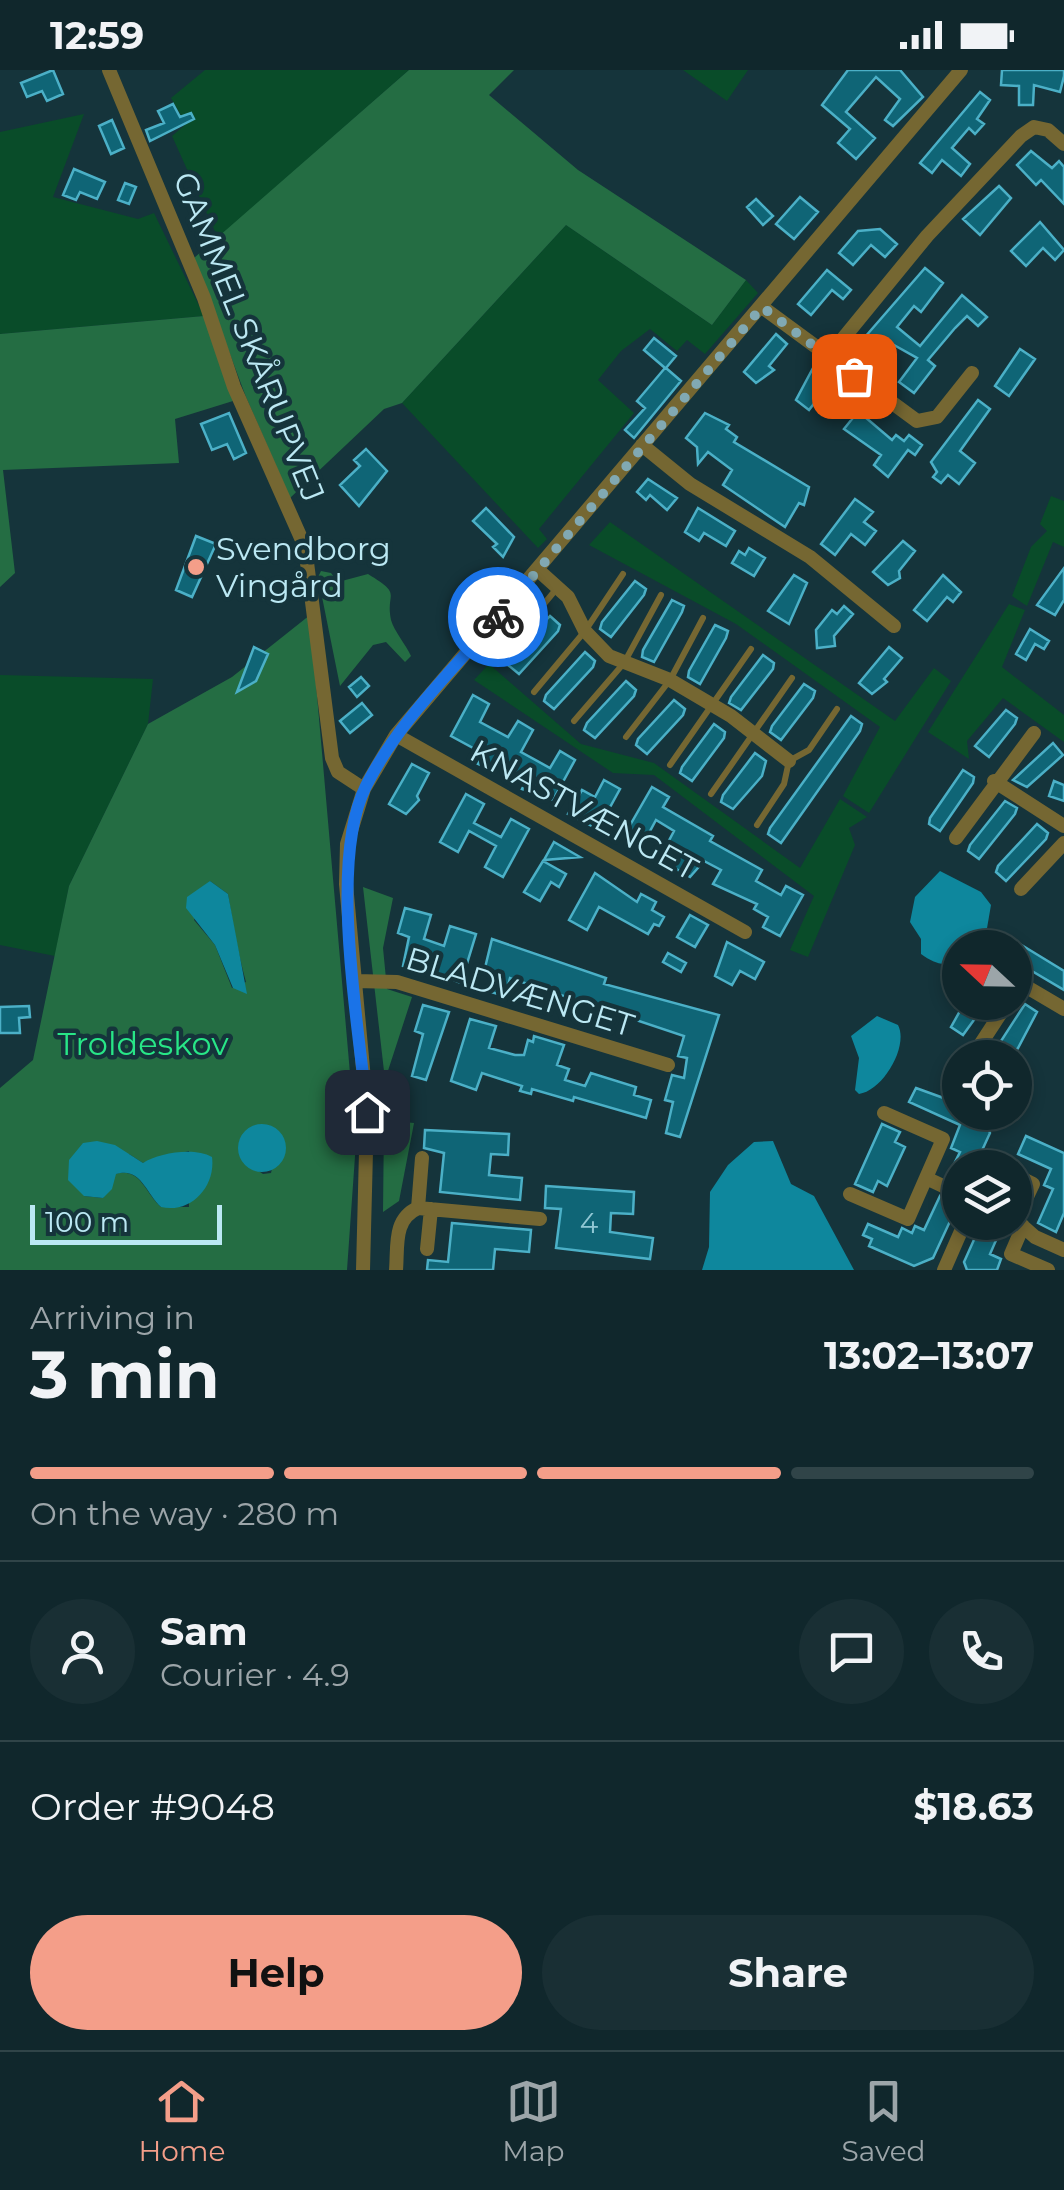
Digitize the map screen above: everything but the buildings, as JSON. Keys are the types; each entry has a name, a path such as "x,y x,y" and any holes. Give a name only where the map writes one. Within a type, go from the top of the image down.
{"street":[{"name":"GAMMEL SKÅRUPVEJ","path":"109,70 204,298 234,387 305,547 332,758 338,772 364,789"},
{"path":"363,1270 367,1112 346,884 347,844 364,789 396,736 961,70"},
{"path":"828,357 928,236 1021,136 1034,127 1048,130 1064,144"},
{"path":"762,307 917,421 937,416 972,373"},
{"path":"642,445 690,484 810,557 894,626"},
{"path":"538,570 559,586 585,631 609,656 670,680 790,761"},
{"path":"956,838 994,781 1034,733"},
{"name":"KNASTVÆNGET","path":"396,736 745,932"},
{"path":"994,781 1064,826"},
{"path":"1021,889 1064,843"},
{"name":"BLADVÆNGET","path":"356,982 397,982 668,1066"},
{"path":"1032,993 1064,1010"},
{"path":"850,1194 908,1219 943,1140 884,1113"},
{"path":"422,1158 427,1249"},
{"path":"926,1178 942,1186"},
{"path":"396,1270 399,1224 405,1213 424,1208 540,1219"},
{"path":"1032,1234 1064,1250"},
{"path":"944,1270 958,1240"},
{"path":"1014,1240 1011,1254 1048,1270"}],"lane":[{"path":"534,692 585,631 624,574"},
{"path":"500,656 559,586"},
{"path":"574,721 624,663 661,594"},
{"path":"626,737 670,680 703,618"},
{"path":"670,765 751,649"},
{"path":"711,794 792,678"},
{"path":"756,825 784,784 790,761 809,750 837,709"}],"green space":[{"path":"205,70 409,70 218,238 172,136 186,124 171,98"},
{"path":"409,70 514,70 489,95 578,170 746,280 712,325 566,225 402,403 384,409 290,498 246,397 194,258"},
{"path":"683,70 748,70 727,101"},
{"path":"84,114 53,197 138,219 154,213 204,316 0,334 0,132"},
{"path":"566,225 712,325 746,280 758,293 705,354 687,340 677,351 650,329 621,351 598,380 634,413 539,529 547,539 538,548 402,403"},
{"path":"204,316 233,401 175,419 179,463 3,470 15,573 0,587 0,334"},
{"path":"1051,496 1064,501 1064,547 1053,542 1027,606 1012,596 1031,547 1047,531 1040,524"},
{"path":"610,522 895,721 934,668 951,681 869,813 843,796 880,727 736,624 589,545"},
{"path":"321,571 331,573 338,582 368,574 386,586 391,594 393,624 411,656 405,662 386,642 373,645 340,686 318,577"},
{"path":"1009,604 1025,610 1002,667 1064,715 1064,742 1003,698 967,741 969,759 928,732"},
{"name":"Troldeskov","path":"310,615 356,1142 347,1270 0,1270 0,1088 33,1060 69,886 148,724 232,677","holes":["210,881 228,894 246,982 232,988 215,945 194,920","266,1125 280,1135 271,1173 263,1174 246,1162","189,1151 189,1207 161,1207 136,1177 124,1173 115,1174 103,1198 84,1196 129,1154 143,1163"]},
{"path":"489,664 581,744 654,763 800,868 840,799 867,817 849,828 855,845 808,957 790,950 814,896 654,775 613,773 474,680"},
{"path":"0,675 153,679 148,724 69,886 55,956 0,945"},
{"path":"363,887 393,898 383,948 387,989 412,997 385,1080"},
{"path":"384,1120 414,1123 399,1201 383,1212"}],"water":[{"path":"940,871 981,892 991,905 987,930 942,930 942,964 935,962 921,954 921,939 910,922 915,897"},
{"path":"210,881 228,894 247,994 233,988 215,945 186,908 187,897"},
{"path":"877,1016 898,1025 900,1044 885,1076 859,1094 855,1090 859,1058 851,1036"},
{"path":"262,1124 279,1131 286,1148 279,1165 262,1172 245,1165 238,1148 245,1131"},
{"path":"773,1141 791,1184 814,1196 854,1270 702,1270 709,1247 710,1192 728,1165 754,1142"},
{"path":"83,1143 115,1145 143,1163 177,1152 205,1154 212,1157 210,1178 199,1196 172,1208 161,1207 137,1177 124,1173 116,1174 112,1189 103,1198 84,1196 68,1180 69,1160"}],"way so far":[{"path":"498,617 762,307 854,376"}],"place":[{"name":"Svendborg Vingård","path":"196,567"}],"route":[{"path":"367,1112 346,884 347,844 364,789 396,736 498,617"}]}
